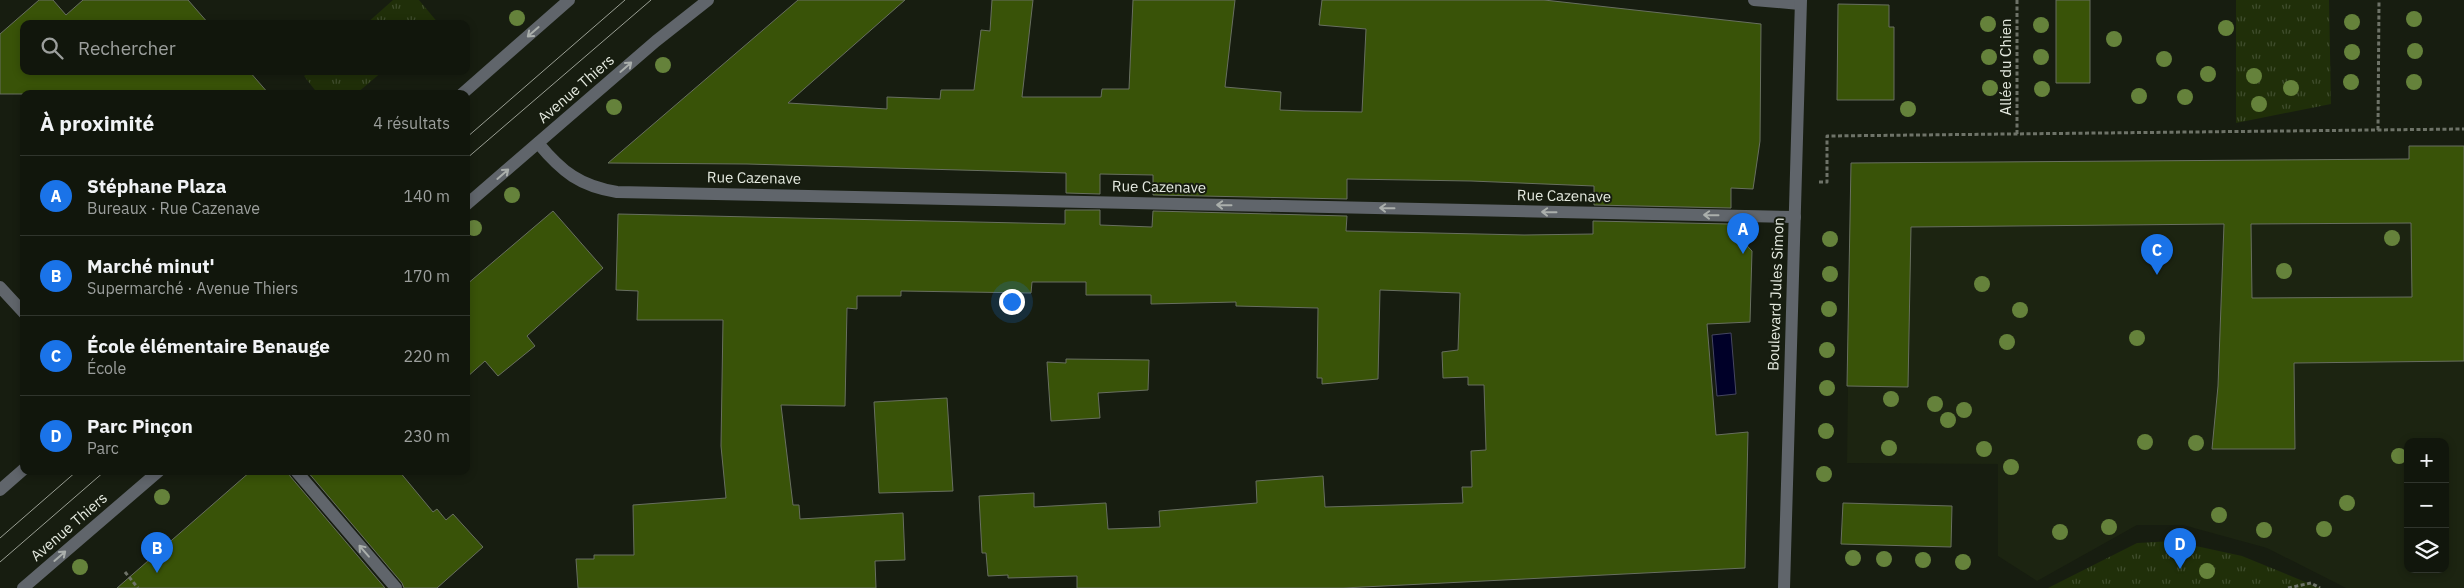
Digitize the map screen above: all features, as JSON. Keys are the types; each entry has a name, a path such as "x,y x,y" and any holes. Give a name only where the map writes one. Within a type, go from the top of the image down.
{"street":[{"path":"467,90 569,0"},
{"name":"Avenue Thiers","path":"470,202 656,41 708,0"},
{"path":"1754,0 1801,2"},
{"name":"Boulevard Jules Simon","path":"1784,588 1801,2"},
{"name":"Rue Cazenave","path":"538,143 550,157 580,182 594,188 617,192 1795,217"},
{"path":"0,287 20,309"},
{"path":"0,490 20,472"},
{"name":"Avenue Thiers","path":"23,588 154,475"},
{"path":"299,475 396,588"}],"path":[{"name":"Allée du Chien","path":"2017,0 2017,134"},
{"path":"2378,130 2379,0"},
{"path":"1796,182 1827,182 1828,136 2464,129"},
{"path":"125,572 138,588"},
{"path":"2288,588 2311,583 2320,588"}],"shaded area":[{"path":"2409,146 2464,146 2464,588 2346,588 2267,548 2183,525 2137,525 2037,581 1998,556 1998,464 1847,463 1851,163 2409,159"}],"green space":[{"path":"393,0 419,0 436,20 370,20"},
{"path":"2236,0 2329,0 2331,104 2236,123"},
{"path":"378,75 361,90 315,90 304,76"},
{"path":"2173,541 2242,556 2320,588 2048,588 2137,543"}],"water":[{"path":"1731,333 1736,394 1717,396 1712,335"}],"building":[{"path":"39,0 53,0 66,15 83,0 188,0 206,20 20,20 20,75 252,75 266,90 20,90 20,94 0,94 0,34"},
{"path":"798,0 905,0 788,103 887,109 887,97 940,99 941,90 974,90 981,30 990,31 992,0 1033,0 1022,97 1101,97 1102,89 1129,89 1133,0 1235,0 1225,87 1281,92 1280,110 1304,111 1362,112 1366,29 1319,25 1322,0 1544,0 1761,24 1760,141 1753,189 1731,188 1731,208 1594,205 1594,186 1471,181 1347,179 1347,199 1153,195 1153,175 1100,174 1100,194 1066,193 1066,173 747,164 608,163"},
{"path":"2056,0 2090,0 2090,83 2056,83"},
{"path":"1838,4 1889,5 1889,27 1894,27 1894,100 1837,100"},
{"path":"2409,146 2464,146 2464,361 2294,363 2295,449 2212,449 2218,386 2224,224 1911,227 1908,387 1847,386 1851,163 2409,159","holes":["2411,223 2412,297 2252,298 2251,224"]},
{"path":"1065,210 1100,210 1100,225 1152,227 1153,211 1347,216 1346,231 1524,235 1593,234 1593,221 1730,224 1730,228 1752,251 1750,322 1707,324 1716,435 1748,432 1745,568 1343,588 1077,588 1077,576 1008,578 1008,575 988,576 986,553 982,553 979,496 1034,493 1034,507 1106,503 1108,529 1160,527 1159,511 1257,503 1256,481 1323,476 1325,507 1463,503 1462,487 1472,487 1471,451 1486,450 1484,385 1468,385 1468,377 1443,378 1442,352 1458,350 1460,293 1380,290 1378,379 1322,384 1322,378 1317,378 1318,308 1236,306 1236,302 1151,304 1151,295 1086,295 1086,282 1032,282 1031,293 901,291 901,296 857,296 857,309 847,308 845,406 781,405 793,505 799,505 800,519 903,513 905,560 875,561 876,588 578,588 576,559 594,559 594,555 634,555 633,505 726,498 721,446 723,320 637,320 638,291 616,290 618,214 1065,224"},
{"path":"553,211 603,268 527,336 535,346 498,376 485,361 470,374 470,282"},
{"path":"1066,359 1149,360 1148,390 1098,393 1100,418 1051,421 1047,362 1066,363"},
{"path":"947,398 953,491 879,493 874,402"},
{"path":"246,475 290,475 385,588 117,588"},
{"path":"310,475 402,475 433,512 437,509 446,520 453,514 483,547 437,588 404,588 402,583"},
{"path":"1843,503 1952,506 1951,547 1841,544"}],"tram line":[{"path":"470,135 625,0"},
{"path":"470,156 651,0"},
{"path":"0,538 72,475"},
{"path":"0,562 100,475"}],"place":[{"name":"Stéphane Plaza","path":"1743,254"},
{"name":"École élémentaire Benauge","path":"2157,275"},
{"name":"Parc Pinçon","path":"2180,569"},
{"name":"Marché minut'","path":"157,573"}]}
